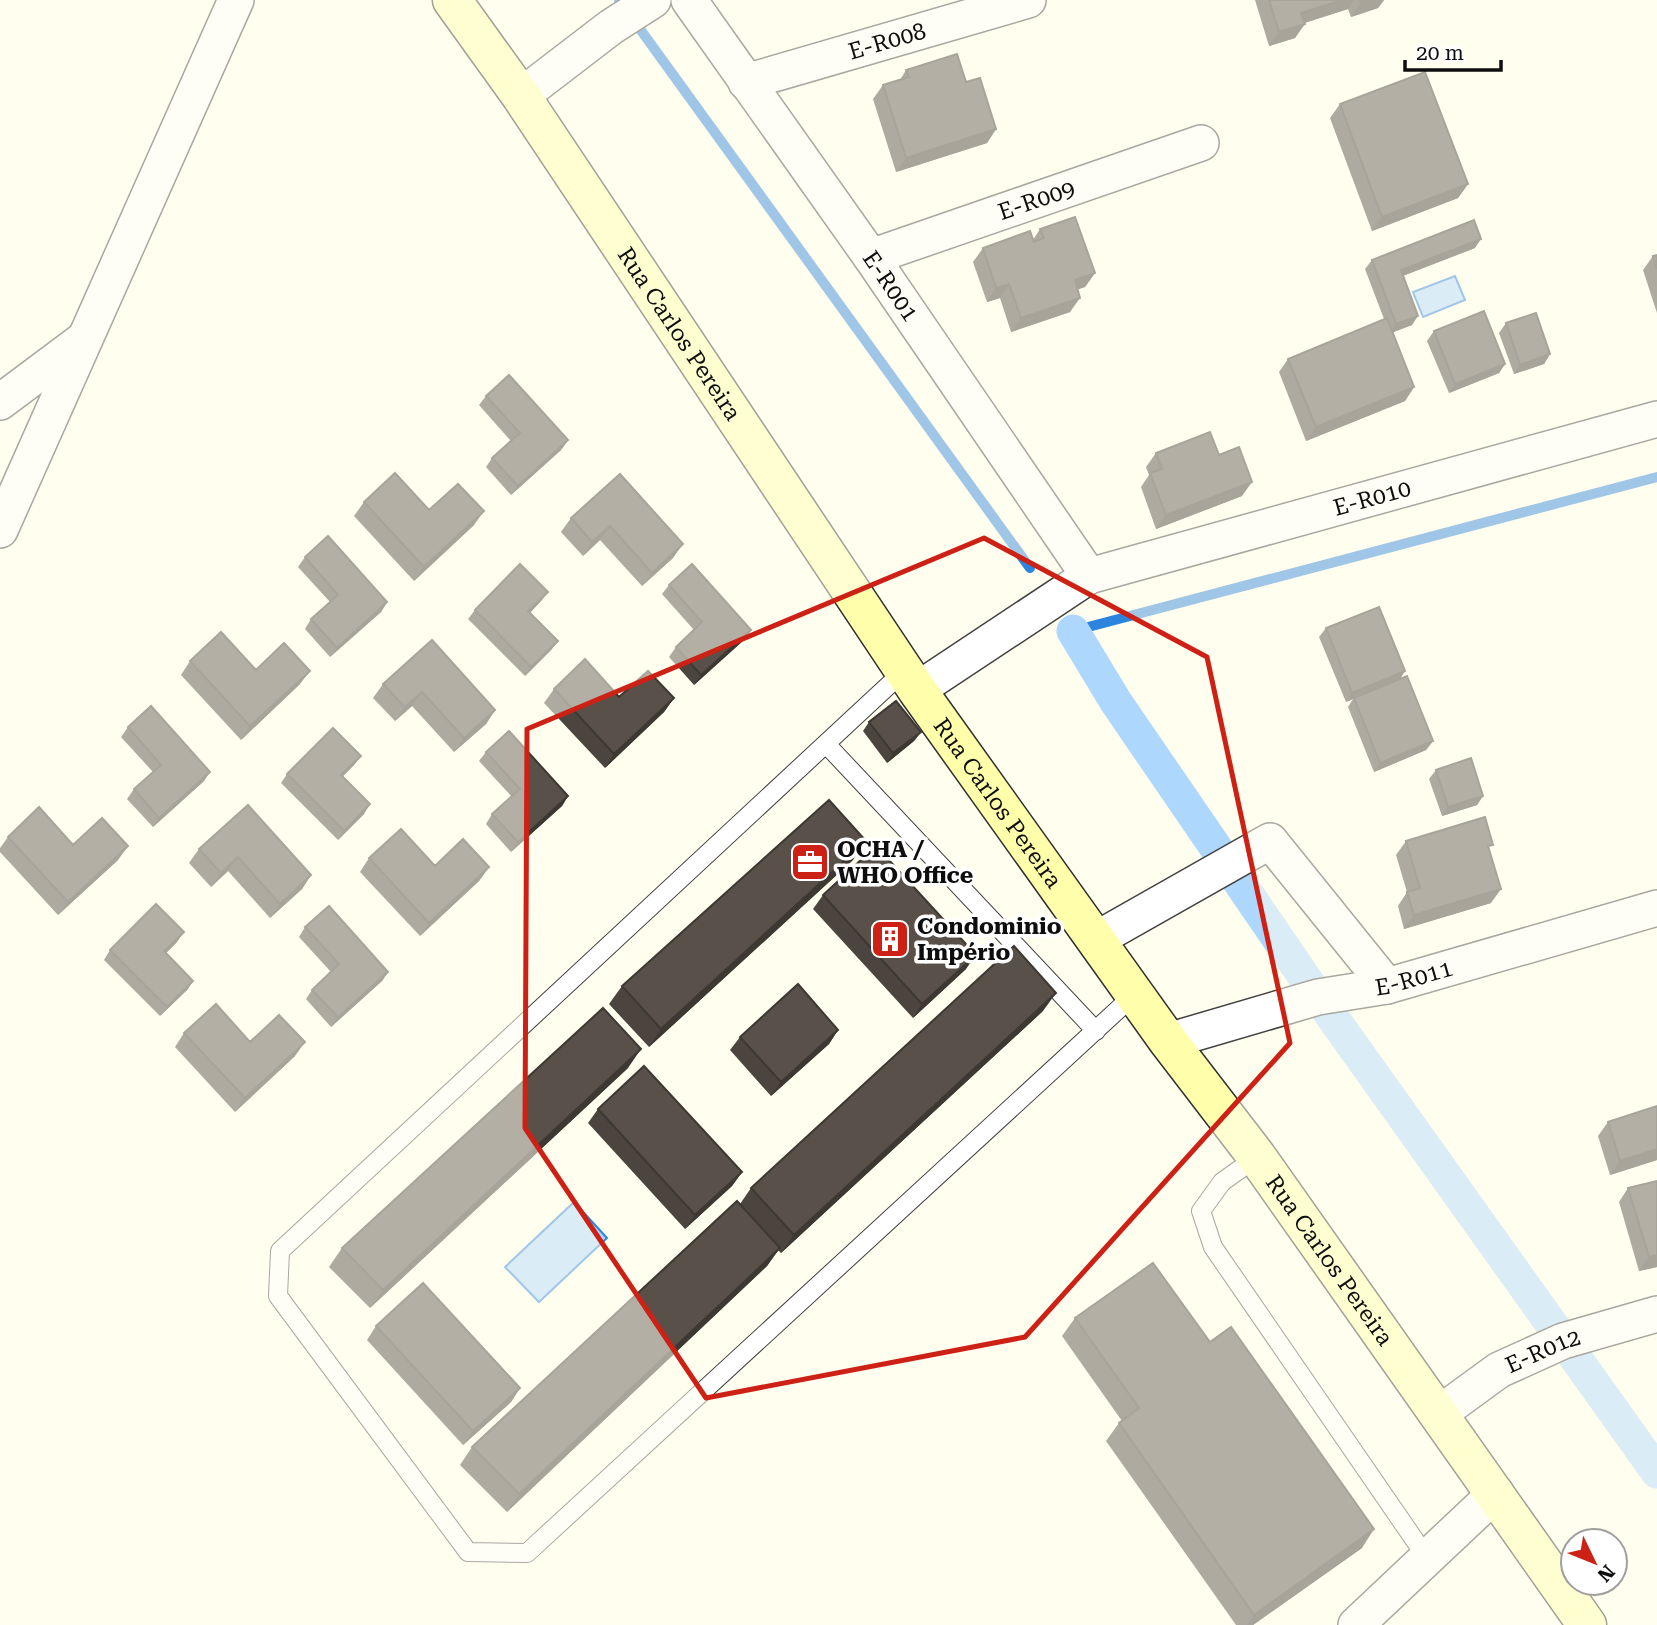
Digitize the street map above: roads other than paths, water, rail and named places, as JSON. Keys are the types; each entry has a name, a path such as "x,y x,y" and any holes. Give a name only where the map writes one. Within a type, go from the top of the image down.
{"street":[{"path":"0,530 236,0"},
{"name":"Rua Carlos Pereira","path":"452,0 521,96 911,680 1168,1041 1257,1157 1587,1625"},
{"name":"E-R001","path":"689,0 871,257 1089,576"},
{"name":"E-R008","path":"746,82 1028,0"},
{"path":"521,96 611,27 648,3"},
{"name":"E-R009","path":"871,257 1201,143"},
{"path":"0,402 86,338"},
{"name":"E-R010","path":"911,680 1089,576 1657,419"},
{"path":"1097,939 1270,841 1387,986"},
{"name":"E-R011","path":"1168,1041 1318,997 1387,986 1657,908"},
{"name":"E-R012","path":"1440,1413 1499,1370 1563,1341 1657,1314"},
{"path":"1356,1625 1496,1493"}],"lane":[{"path":"911,680 827,745 280,1251 278,1296 468,1552 527,1553 1135,994"},
{"path":"827,745 1096,1031"},
{"path":"1257,1157 1222,1182 1201,1211 1213,1247 1427,1558"}],"water":[{"path":"1455,276 1465,300 1423,317 1413,292"},
{"path":"574,1202 607,1238 539,1302 505,1267"}],"waterway":[{"path":"619,0 1030,568"},
{"path":"1073,631 1657,477"},
{"path":"1073,631 1116,702 1318,997 1657,1472"}],"place":[{"name":"OCHA / WHO Office","path":"810,862"},
{"name":"Condominio Império","path":"890,939"}]}
